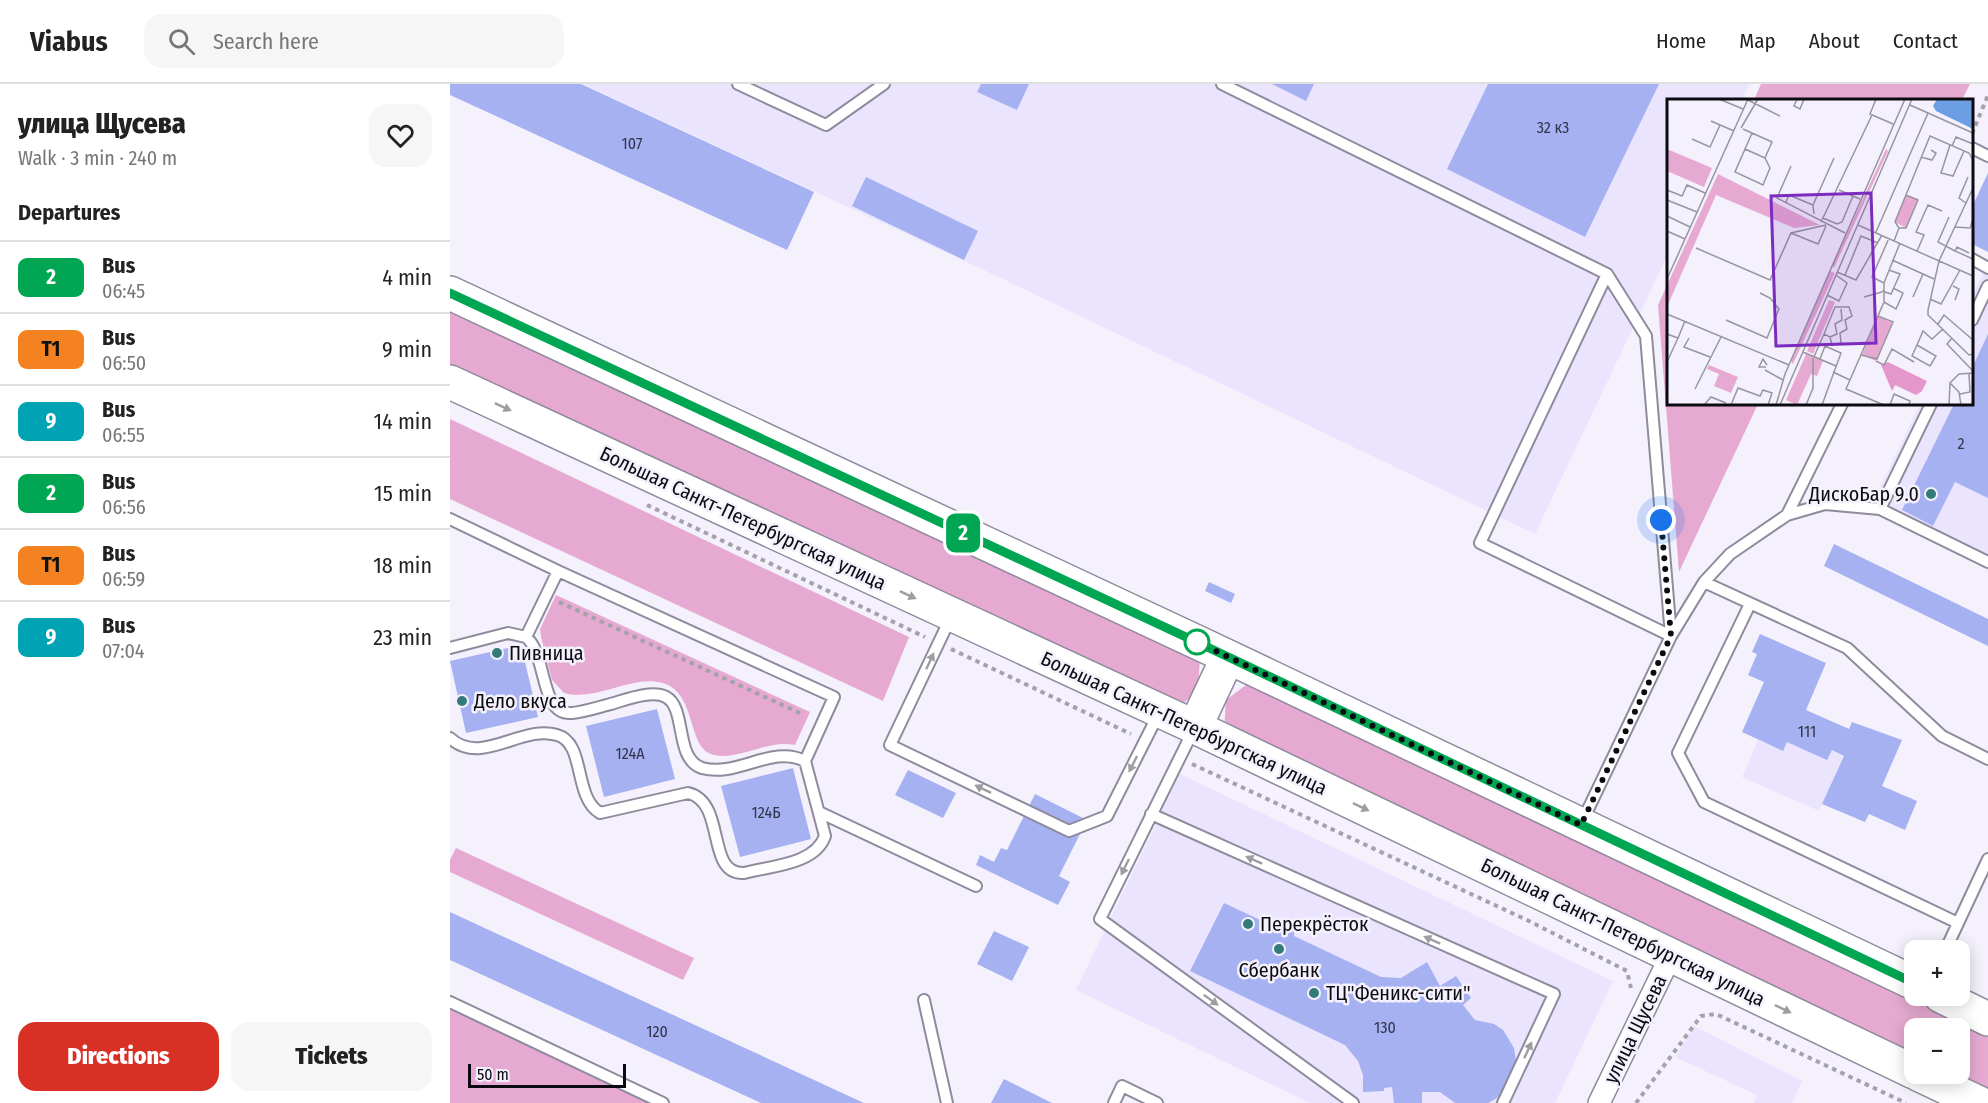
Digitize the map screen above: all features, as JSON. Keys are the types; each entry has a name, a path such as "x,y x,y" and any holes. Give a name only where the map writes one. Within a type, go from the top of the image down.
{"main road":[{"path":"450,293 1228,657 1904,978"},
{"name":"Большая Санкт-Петербургская улица","path":"450,382 945,629 1195,727 1904,1067"},
{"path":"1195,727 1228,657"},
{"path":"1961,1006 1988,1019"},
{"path":"1939,1084 1979,1103"}],"street":[{"name":"улица Щусева","path":"1599,1103 1671,955"}],"lane":[{"path":"738,84 826,125 884,84"},
{"path":"1222,84 1607,274 1646,336 1671,636"},
{"path":"1973,149 1988,156"},
{"path":"1973,260 1988,268"},
{"path":"1607,274 1480,543 1671,636"},
{"path":"1973,316 1988,286"},
{"path":"1787,515 1842,405"},
{"path":"1880,509 1931,405"},
{"path":"1581,825 1671,636 1704,582 1730,554 1787,515 1825,504 1880,509 1988,562"},
{"path":"450,519 834,697 805,761 825,836 817,851 807,857 744,873 735,873 723,862 707,806 697,795 688,793 600,813 588,802 572,747 561,736 543,734 471,750 450,738"},
{"path":"526,637 558,571"},
{"path":"1704,582 1847,648 1942,736 1988,759"},
{"path":"1750,604 1678,753 1704,802 1958,923"},
{"path":"945,629 890,745 1069,831 1107,816 1160,712"},
{"path":"450,648 508,633 526,637 537,649 552,705 564,713 571,714 660,695 666,697 674,707 692,762 699,767 721,770 786,755 805,761"},
{"path":"1195,727 1100,919 1353,1103"},
{"path":"819,812 976,886"},
{"path":"1150,814 1554,994 1503,1103"},
{"path":"1950,940 1988,859"},
{"path":"924,1000 947,1103"},
{"path":"450,1002 663,1103"},
{"path":"1114,1103 1122,1086 1157,1103"}],"path":[{"path":"1973,130 1988,95"},
{"path":"644,504 945,629 1145,741"},
{"path":"558,602 804,715"},
{"path":"1179,758 1529,921 1627,971 1632,992"},
{"path":"1636,1103 1701,1016 1716,1014 1906,1103"}],"shaded area":[{"path":"583,84 1749,84 1742,99 1667,99 1667,256 1535,534 986,271"},
{"path":"1761,84 1970,84 1962,99 1754,99"},
{"path":"1988,262 1988,568 1869,510 1920,405 1973,405 1973,295"},
{"path":"1667,285 1667,405 1758,405 1679,572 1658,305"},
{"path":"450,305 1200,658 1198,690 1175,711 450,371"},
{"path":"450,419 909,637 883,701 450,499"},
{"path":"556,595 810,712 795,745 774,745 724,756 705,751 699,743 682,698 674,689 663,683 639,682 589,694 564,693 552,680 540,629"},
{"path":"1250,682 1904,991 1904,1006 1935,1006 1961,1018 1904,1018 1904,1055 1224,730 1226,700"},
{"path":"1758,740 1783,750 1787,742 1827,759 1832,750 1844,756 1819,811 1742,777"},
{"path":"1180,774 1613,981 1555,1103 1310,1103 1076,990"},
{"path":"456,848 694,958 683,980 450,872 450,860"},
{"path":"450,1009 648,1103 450,1103"},
{"path":"1970,1022 1988,1031 1988,1096 1963,1084 1970,1084"},
{"path":"1694,1026 1802,1081 1792,1103 1754,1103 1757,1095 1675,1057"}],"building":[{"path":"450,84 581,84 814,192 787,250 450,95"},
{"path":"981,84 1029,84 1017,110 977,92"},
{"path":"1272,84 1314,84 1306,101"},
{"path":"1488,84 1659,84 1585,237 1447,169"},
{"path":"1988,173 1988,252 1973,244 1973,205"},
{"path":"866,177 978,231 964,260 852,206"},
{"path":"1988,334 1988,498 1955,482 1933,526 1902,510 1954,405 1973,405 1973,366"},
{"path":"1834,544 1988,619 1988,646 1824,566"},
{"path":"1209,582 1235,594 1231,603 1205,591"},
{"path":"1760,634 1826,663 1806,710 1849,729 1852,722 1902,740 1882,786 1917,801 1905,830 1869,814 1865,822 1822,804 1844,756 1832,750 1827,760 1787,742 1783,751 1742,732 1764,682 1748,675 1757,654 1752,652"},
{"path":"521,645 538,717 466,733 450,661"},
{"path":"657,709 675,779 604,797 586,726"},
{"path":"793,768 811,839 740,857 721,786"},
{"path":"908,770 956,793 943,818 895,795"},
{"path":"1035,794 1087,820 1059,876 1070,882 1058,905 976,865 980,855 994,862 1001,848 1007,850"},
{"path":"1224,903 1275,927 1281,921 1289,923 1295,929 1294,936 1381,977 1401,978 1427,962 1440,986 1456,976 1471,998 1463,1005 1475,1020 1494,1024 1503,1030 1514,1048 1517,1068 1502,1095 1488,1103 1455,1103 1440,1092 1422,1092 1422,1103 1394,1103 1392,1087 1384,1088 1384,1091 1363,1092 1363,1075 1358,1061 1345,1045 1190,971"},
{"path":"450,912 864,1103 761,1103 450,960"},
{"path":"994,931 1029,947 1012,981 977,964"},
{"path":"1004,1079 1052,1103 991,1103"}],"bus line":[{"name":"2","path":"450,293 1203,645 1904,978"}],"place":[{"name":"ДискоБар 9.0","path":"1931,494"},
{"name":"Пивница","path":"497,653"},
{"name":"Дело вкуса","path":"462,701"},
{"name":"Перекрёсток","path":"1248,924"},
{"name":"Сбербанк","path":"1279,949"},
{"name":"ТЦ\"Феникс-сити\"","path":"1314,993"}],"route":[{"path":"1197,642 1581,825 1671,636 1661,520"}]}
